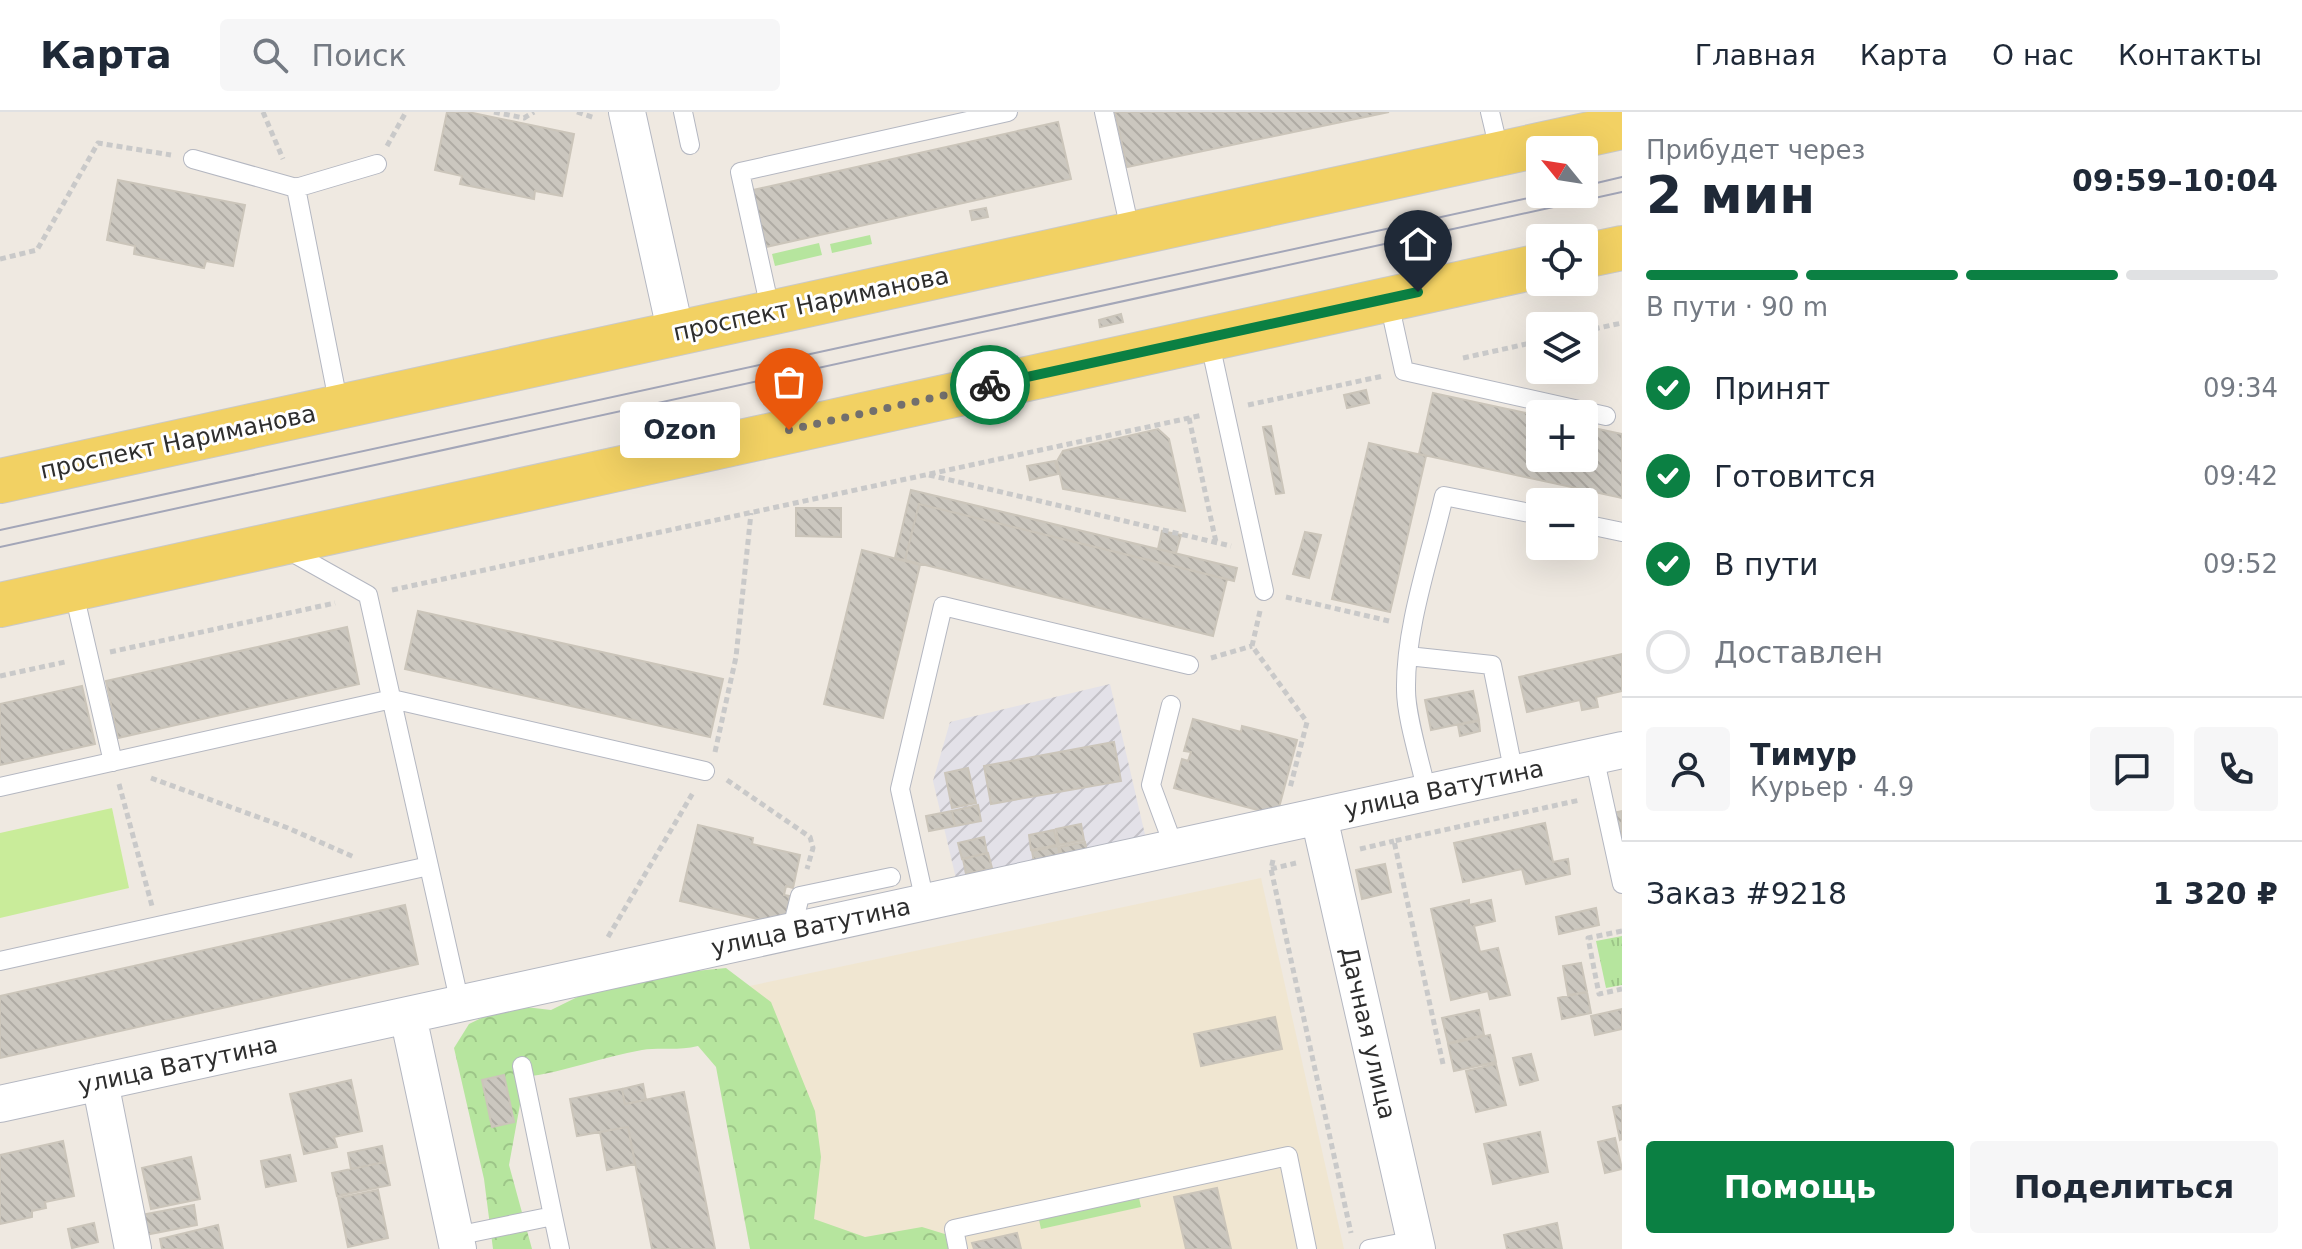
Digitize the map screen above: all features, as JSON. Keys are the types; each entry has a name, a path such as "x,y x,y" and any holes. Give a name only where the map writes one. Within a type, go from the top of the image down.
{"main road":[{"name":"проспект Нариманова","path":"0,481 1622,127"},
{"path":"1598,253 1622,248"},
{"path":"0,605 1526,269"}],"street":[{"path":"627,112 676,334"},
{"name":"улица Ватутина","path":"0,1104 1608,753"},
{"name":"Дачная улица","path":"1319,817 1416,1244"},
{"path":"408,1016 457,1242"},
{"path":"100,1082 133,1249"}],"lane":[{"path":"683,112 690,145"},
{"path":"771,313 740,172 1008,112"},
{"path":"1104,112 1131,234"},
{"path":"1490,112 1500,154"},
{"path":"193,159 296,188 377,164"},
{"path":"296,188 339,406"},
{"path":"1388,298 1404,371 1606,416"},
{"path":"1208,337 1264,591"},
{"path":"1427,793 1405,693 1413,627 1444,496 1526,512"},
{"path":"1598,527 1622,532"},
{"path":"277,544 368,595 460,1004"},
{"path":"73,589 113,762"},
{"path":"925,902 900,789 943,606 1189,665"},
{"path":"1408,656 1492,665 1514,774"},
{"path":"0,787 392,699 708,772"},
{"path":"1171,705 1151,785 1174,847"},
{"path":"1608,753 1603,795 1622,884"},
{"path":"0,961 429,866"},
{"path":"791,932 800,896 891,877"},
{"path":"522,1066 560,1249"},
{"path":"958,1249 954,1229 1288,1156 1307,1249"},
{"path":"457,1242 553,1216"},
{"path":"1369,1249 1416,1244"}],"path":[{"path":"263,112 296,188"},
{"path":"377,164 406,112"},
{"path":"494,112 524,118 534,112"},
{"path":"0,259 37,250 98,143 193,159"},
{"path":"1598,328 1622,323"},
{"path":"0,676 1526,344"},
{"path":"1189,418 1216,542"},
{"path":"928,475 1255,552"},
{"path":"585,976 708,772 736,657 751,513"},
{"path":"1352,1234 1271,869 1307,722 1252,646 1264,591 1413,627"},
{"path":"1189,665 1252,646"},
{"path":"113,762 288,828 394,874"},
{"path":"113,762 157,926"},
{"path":"708,772 720,775 810,837 813,848 800,896"},
{"path":"1443,1064 1394,841 1603,795"},
{"path":"1622,931 1588,938 1599,994 1622,989"}],"shaded area":[{"path":"1110,684 1146,839 957,883 933,781 950,722"},
{"path":"1261,878 1344,1249 794,1249 735,989"}],"green space":[{"path":"870,235 872,244 832,253 830,244"},
{"path":"819,243 822,255 775,266 772,254"},
{"path":"112,808 129,888 0,918 0,833"},
{"path":"1622,936 1622,985 1606,988 1596,941"},
{"path":"726,968 771,1002 815,1111 821,1157 814,1219 865,1237 922,1227 948,1235 954,1249 750,1249 716,1067 698,1046 642,1050 525,1077 509,1165 532,1249 493,1249 484,1179 454,1048 469,1024 508,1005 551,1010 614,979"},
{"path":"1139,1198 1141,1207 1041,1229 1039,1220"}],"building":[{"path":"447,112 468,112 574,134 562,196 535,191 534,199 460,184 462,176 435,170"},
{"path":"1115,112 1389,112 1127,167"},
{"path":"1058,122 1071,179 766,247 753,190"},
{"path":"118,180 245,205 233,266 206,261 204,268 134,254 135,246 107,240"},
{"path":"986,208 988,217 972,220 970,211"},
{"path":"1121,314 1123,322 1100,327 1099,320"},
{"path":"1366,390 1369,403 1347,408 1344,395"},
{"path":"1433,393 1526,413 1526,472 1598,472 1598,429 1622,434 1622,498 1598,493 1598,488 1576,488 1419,454"},
{"path":"1271,426 1284,493 1276,494 1263,427"},
{"path":"1158,429 1169,439 1185,511 1063,489 1057,461 1063,451"},
{"path":"1369,443 1426,456 1390,612 1332,599"},
{"path":"1055,461 1058,474 1030,480 1027,466"},
{"path":"911,490 1237,568 1234,581 919,504 905,560 895,558"},
{"path":"919,504 1227,579 1213,636 905,560"},
{"path":"796,508 841,508 841,537 796,536"},
{"path":"1162,531 1181,535 1176,553 1158,549"},
{"path":"1305,532 1321,535 1309,578 1293,574"},
{"path":"862,550 920,565 883,718 824,704"},
{"path":"418,611 723,679 710,737 405,669"},
{"path":"347,627 359,684 118,738 106,681"},
{"path":"1622,654 1622,691 1596,697 1598,707 1582,710 1580,700 1527,712 1519,677"},
{"path":"82,686 95,744 0,765 0,704"},
{"path":"1473,691 1479,720 1431,730 1425,700"},
{"path":"1193,719 1241,732 1242,726 1297,740 1277,815 1174,788 1182,759 1188,761 1191,752 1184,751"},
{"path":"1479,721 1480,731 1460,736 1458,725"},
{"path":"1114,742 1121,781 991,804 984,766"},
{"path":"968,768 976,803 952,808 945,773"},
{"path":"978,805 981,821 955,826 952,811"},
{"path":"952,811 955,826 929,831 926,816"},
{"path":"1622,811 1622,857 1613,813"},
{"path":"1545,823 1553,862 1568,859 1570,874 1526,884 1522,869 1463,882 1454,843"},
{"path":"1081,824 1084,840 1059,845 1056,829"},
{"path":"698,825 753,838 752,844 800,855 793,888 786,886 784,895 790,896 784,925 680,901"},
{"path":"1054,830 1057,845 1031,850 1029,835"},
{"path":"984,837 987,853 962,859 958,843"},
{"path":"1085,842 1088,857 1063,862 1060,847"},
{"path":"1058,846 1061,862 1035,867 1032,851"},
{"path":"988,853 992,868 966,874 963,859"},
{"path":"1385,864 1391,892 1362,899 1356,870"},
{"path":"1469,900 1469,905 1491,900 1495,921 1474,926 1480,952 1498,948 1510,995 1490,999 1488,991 1451,1000 1431,909"},
{"path":"405,905 418,964 0,1058 0,996"},
{"path":"1596,908 1599,925 1559,934 1556,917"},
{"path":"1581,963 1587,992 1568,995 1563,966"},
{"path":"1587,992 1591,1013 1562,1019 1558,998"},
{"path":"1622,1009 1622,1029 1595,1035 1591,1016"},
{"path":"1479,1010 1484,1035 1448,1043 1442,1018"},
{"path":"1275,1017 1282,1049 1201,1066 1194,1034"},
{"path":"1490,1035 1496,1062 1454,1071 1448,1044"},
{"path":"1531,1054 1538,1080 1520,1085 1513,1058"},
{"path":"1496,1064 1506,1105 1476,1112 1466,1071"},
{"path":"504,1075 514,1122 492,1127 482,1080"},
{"path":"351,1080 362,1131 334,1137 337,1147 304,1154 290,1094"},
{"path":"643,1084 646,1100 625,1104 622,1089"},
{"path":"622,1089 625,1104 684,1092 715,1249 652,1249 628,1127 577,1136 570,1099"},
{"path":"1622,1105 1622,1139 1620,1140 1613,1107"},
{"path":"628,1127 635,1164 607,1170 600,1132"},
{"path":"1540,1132 1548,1172 1493,1184 1484,1144"},
{"path":"1615,1138 1622,1169 1605,1173 1598,1142"},
{"path":"63,1141 74,1196 45,1202 46,1208 32,1211 32,1217 0,1224 0,1155"},
{"path":"382,1146 385,1162 351,1169 348,1153"},
{"path":"290,1155 296,1181 266,1187 261,1161"},
{"path":"191,1157 200,1199 151,1209 142,1168"},
{"path":"385,1162 390,1185 337,1196 332,1173"},
{"path":"1217,1188 1231,1249 1186,1249 1174,1197"},
{"path":"378,1190 388,1238 348,1247 338,1198"},
{"path":"194,1205 197,1225 145,1235 141,1215"},
{"path":"94,1223 98,1242 72,1248 68,1229"},
{"path":"1557,1223 1562,1249 1507,1249 1504,1235"},
{"path":"218,1225 223,1249 162,1249 160,1239"},
{"path":"1017,1233 1021,1249 974,1249 972,1243"}],"tram line":[{"path":"1598,183 1622,177"},
{"path":"0,547 1622,192"},
{"path":"0,530 1526,199"}],"way so far":[{"path":"789,430 990,385"}],"place":[{"name":"Ozon","path":"789,430"}],"route":[{"path":"990,385 1418,292"}]}
